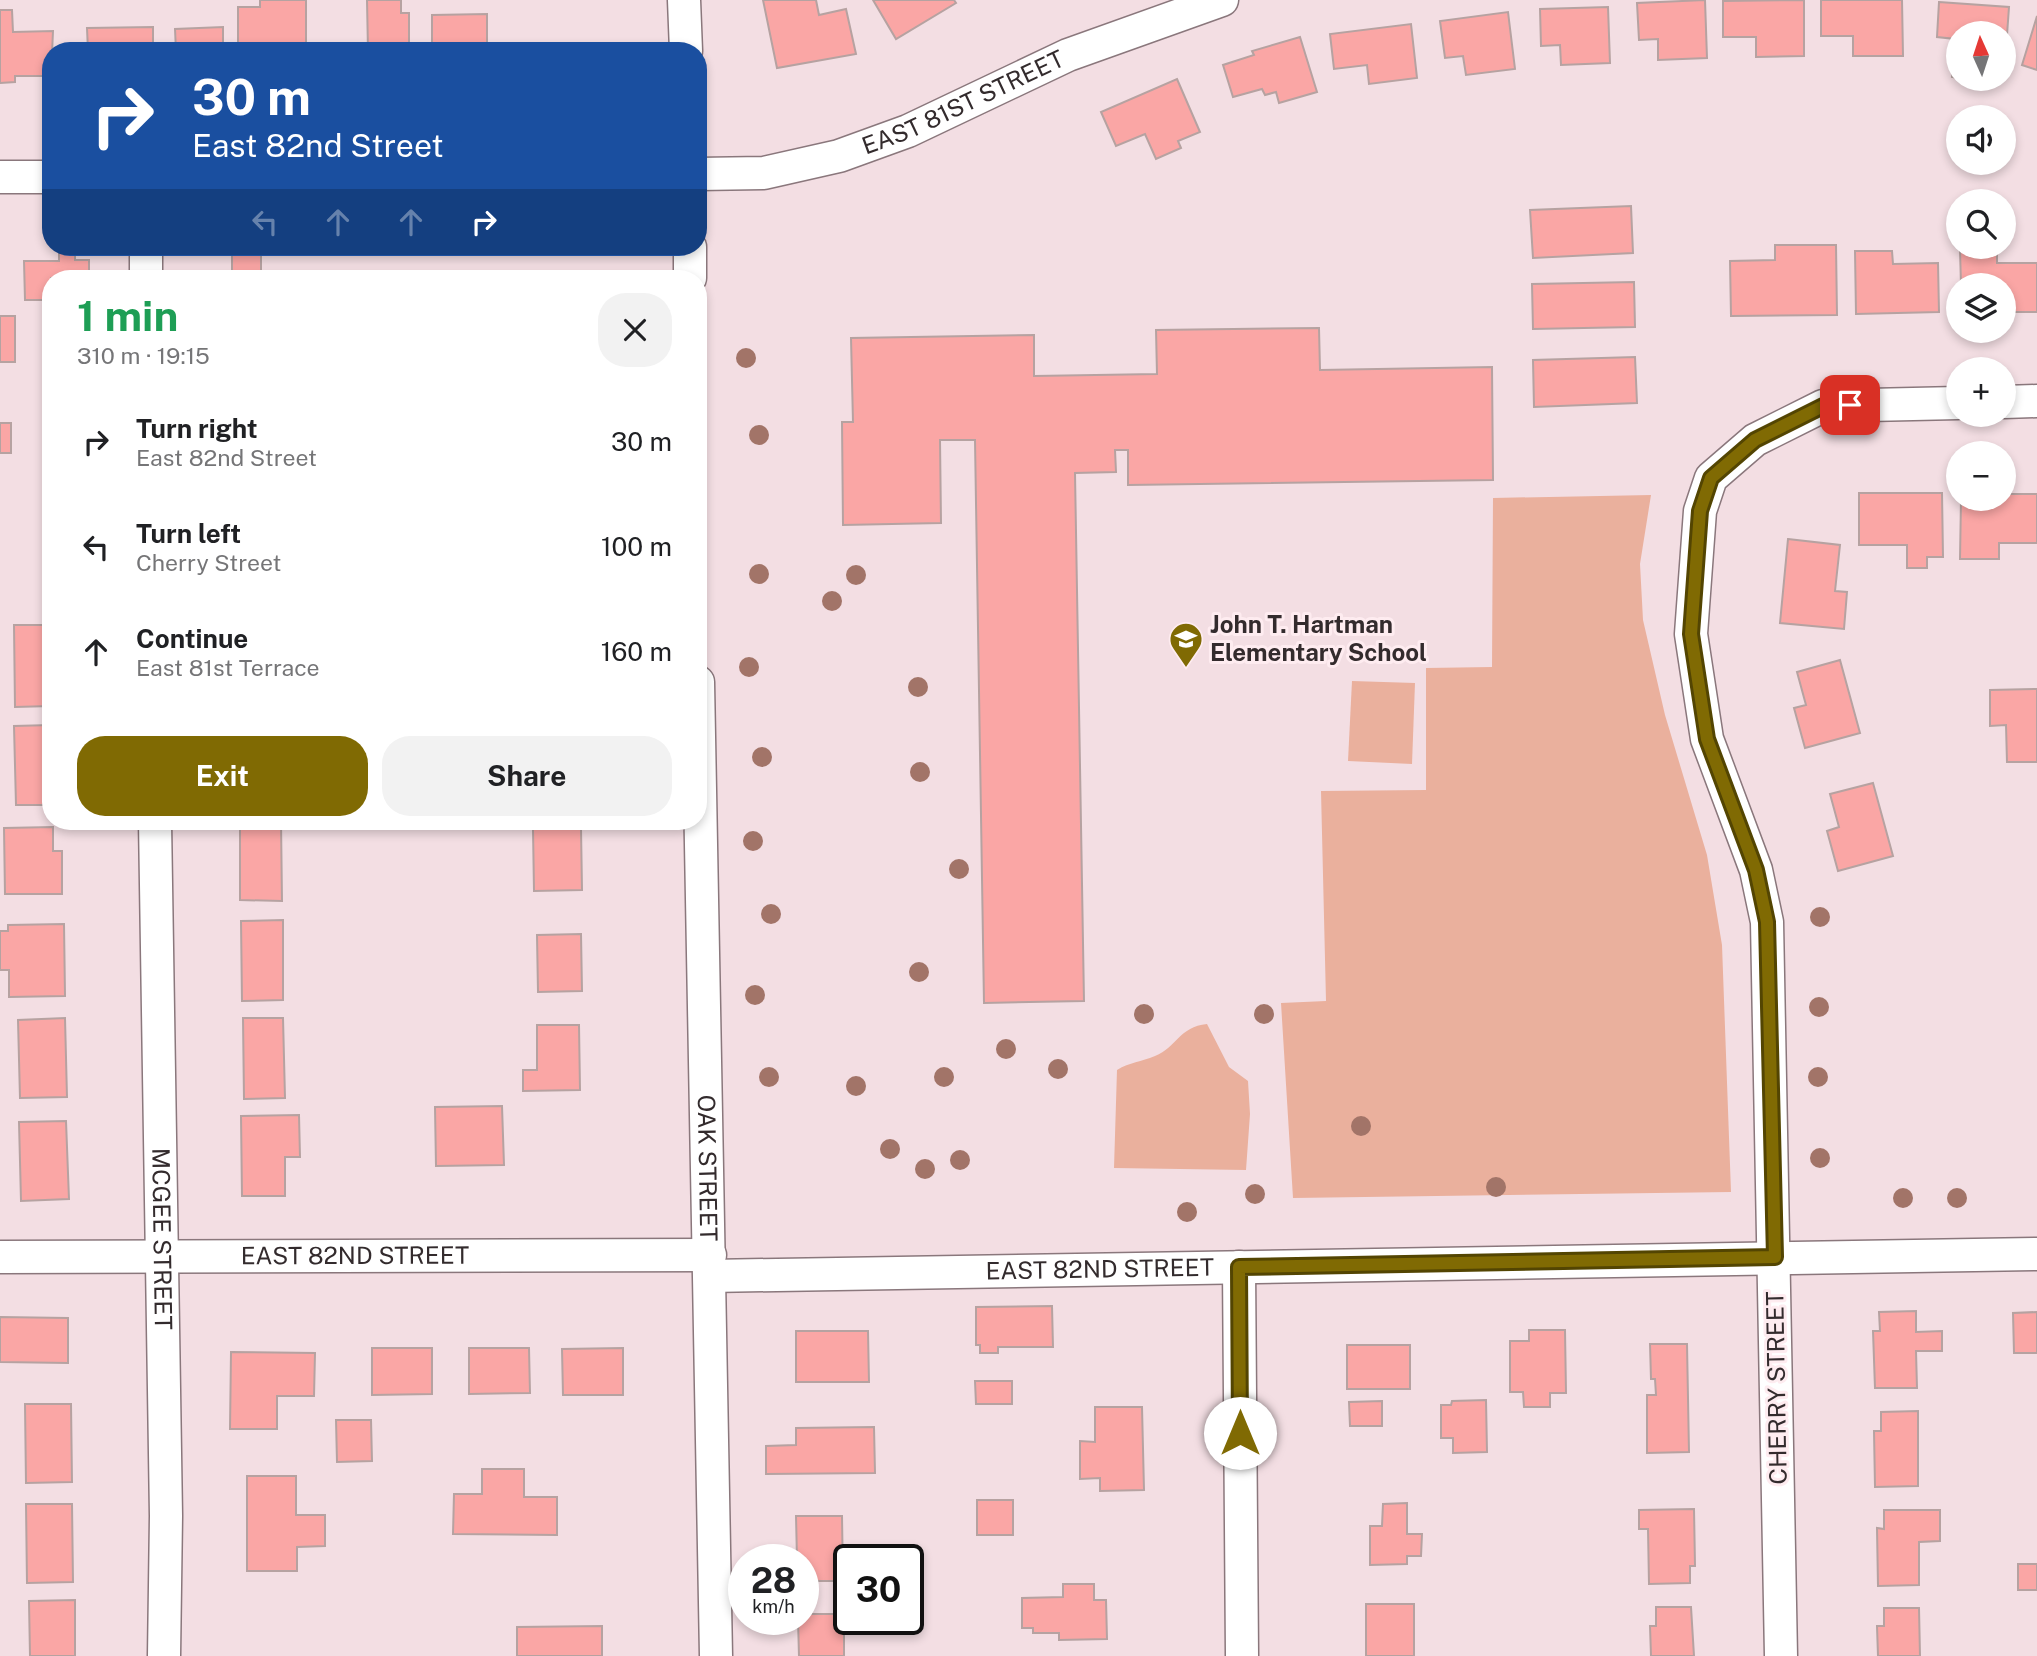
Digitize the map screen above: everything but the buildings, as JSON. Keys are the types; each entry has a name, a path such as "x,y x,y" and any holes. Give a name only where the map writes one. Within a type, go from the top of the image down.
{"street":[{"path":"684,0 685,42"},
{"name":"EAST 81ST STREET","path":"707,174 764,173 839,156 908,131 1068,55 1222,0"},
{"path":"0,177 42,177"},
{"path":"2016,402 2037,401"},
{"name":"CHERRY STREET","path":"1781,1656 1767,922 1756,870 1707,739 1691,634 1700,511 1711,478 1755,440 1823,406 1946,403"},
{"name":"MCGEE STREET","path":"155,830 166,1516 164,1656"},
{"name":"OAK STREET","path":"701,830 716,1656"},
{"name":"EAST 82ND STREET","path":"0,1257 710,1266 1239,1267 2037,1254"},
{"path":"1239,1267 1242,1656"}],"shaded area":[{"path":"1651,495 1640,564 1643,620 1665,715 1707,855 1722,945 1731,1192 1293,1198 1281,1003 1326,1001 1321,791 1426,790 1426,668 1492,667 1493,498"},
{"path":"1352,681 1415,683 1412,764 1348,761"},
{"path":"1207,1024 1229,1067 1248,1081 1250,1114 1246,1170 1114,1168 1117,1070 1155,1056 1190,1029"}],"place":[{"name":"John T. Hartman Elementary School","path":"1186,669"}],"route":[{"path":"1240,1433 1239,1267 1775,1257 1767,922 1756,870 1707,739 1691,634 1700,511 1711,478 1755,440 1823,406 1850,405"}]}
